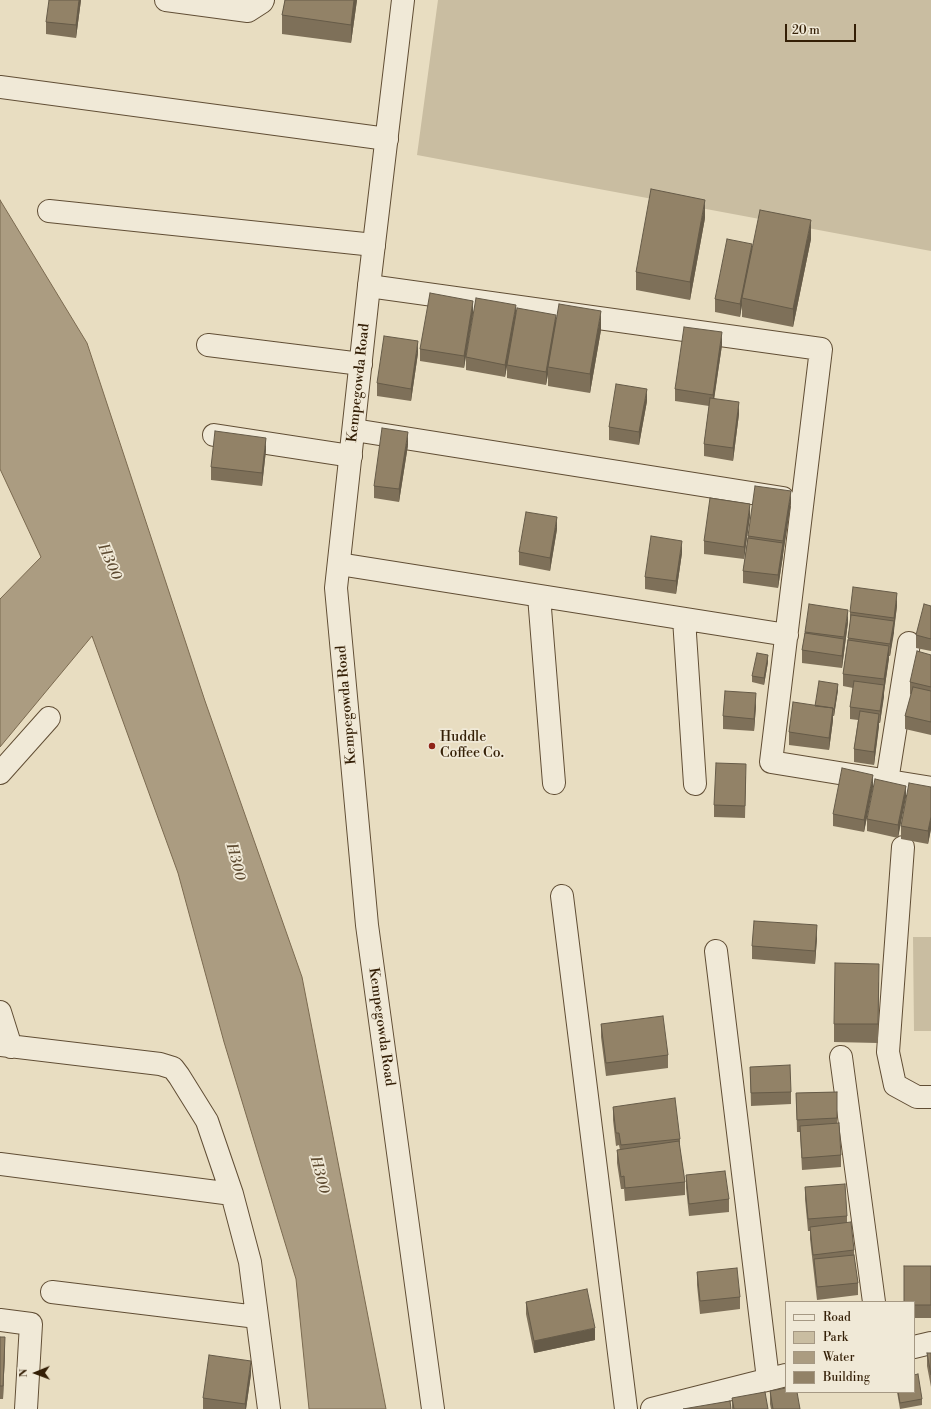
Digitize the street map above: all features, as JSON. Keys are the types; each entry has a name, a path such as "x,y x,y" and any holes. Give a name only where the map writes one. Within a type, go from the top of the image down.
{"street":[{"path":"166,0 248,11 263,0"},
{"name":"Kempegowda Road","path":"403,0 369,286 336,588 367,925 433,1409"},
{"path":"0,87 387,139"},
{"path":"49,211 374,245"},
{"path":"369,286 821,350 771,762 931,788"},
{"path":"208,345 361,364"},
{"path":"354,430 803,502"},
{"path":"214,435 351,456"},
{"path":"339,564 787,635"},
{"path":"539,596 554,783"},
{"path":"684,619 695,784"},
{"path":"887,781 909,642"},
{"path":"0,773 49,718"},
{"path":"903,847 888,1052 895,1085 917,1097 931,1097"},
{"path":"562,896 626,1409"},
{"path":"652,1409 777,1377 716,951"},
{"path":"0,1012 5,1046 160,1064 173,1068 180,1076 207,1120 232,1194 250,1262 270,1409"},
{"path":"841,1057 874,1301"},
{"path":"0,1164 232,1194"},
{"path":"52,1292 257,1317"},
{"path":"0,1320 31,1324 26,1409"},
{"path":"915,1347 931,1343"}],"green space":[{"path":"438,0 931,0 931,251 417,155"},
{"path":"913,937 931,937 931,1031 914,1031"}],"water":[{"name":"H300","path":"0,200 87,343 205,701 302,977 386,1409 309,1409 296,1279 224,1042 178,873 92,636 0,747 0,599 41,557 0,469"}],"building":[{"path":"49,0 79,0 76,25 46,22"},
{"path":"285,0 354,0 351,25 282,15"},
{"path":"651,189 705,200 690,282 636,272"},
{"path":"760,210 811,220 793,309 742,298"},
{"path":"727,239 752,244 740,304 715,299"},
{"path":"430,293 473,301 464,356 420,349"},
{"path":"476,298 516,305 505,365 466,357"},
{"path":"559,304 601,311 590,374 548,367"},
{"path":"517,308 556,315 546,372 507,365"},
{"path":"684,327 722,332 713,395 675,389"},
{"path":"384,336 418,341 411,389 377,383"},
{"path":"616,384 647,389 639,432 609,427"},
{"path":"710,398 739,402 733,448 704,444"},
{"path":"382,428 408,432 399,489 374,486"},
{"path":"215,431 266,438 262,473 211,467"},
{"path":"755,486 791,491 783,541 748,536"},
{"path":"710,498 750,504 744,547 704,541"},
{"path":"526,512 557,517 550,558 519,552"},
{"path":"651,536 682,541 676,581 645,577"},
{"path":"748,538 783,543 778,575 743,571"},
{"path":"853,587 897,593 894,618 850,612"},
{"path":"809,604 848,610 844,637 805,632"},
{"path":"924,604 931,606 931,639 916,635"},
{"path":"851,615 894,621 890,644 848,638"},
{"path":"805,633 844,639 842,656 802,650"},
{"path":"848,640 889,646 884,679 843,674"},
{"path":"917,651 931,655 931,687 910,682"},
{"path":"757,653 768,655 764,678 752,676"},
{"path":"819,681 838,684 834,710 833,708 815,706"},
{"path":"854,681 884,685 880,711 850,707"},
{"path":"913,687 931,691 931,722 905,716"},
{"path":"725,691 756,693 754,719 723,716"},
{"path":"793,702 833,708 829,738 789,732"},
{"path":"860,711 879,714 874,752 854,749"},
{"path":"716,763 746,764 745,806 714,805"},
{"path":"842,768 873,775 864,820 833,814"},
{"path":"875,779 906,786 898,825 867,819"},
{"path":"909,783 931,787 931,817 928,831 901,826"},
{"path":"754,921 817,925 815,951 752,946"},
{"path":"835,963 879,964 878,1024 834,1024"},
{"path":"663,1016 668,1055 606,1063 601,1024"},
{"path":"790,1065 791,1092 751,1093 750,1067"},
{"path":"837,1092 837,1118 797,1120 796,1093"},
{"path":"675,1098 680,1139 621,1145 619,1133 616,1133 613,1107"},
{"path":"839,1123 841,1155 802,1158 800,1126"},
{"path":"679,1141 685,1182 625,1188 624,1176 621,1177 617,1150"},
{"path":"725,1171 729,1199 689,1204 686,1175"},
{"path":"845,1184 847,1216 808,1219 805,1187"},
{"path":"851,1222 854,1250 813,1255 810,1227"},
{"path":"854,1255 858,1283 817,1287 814,1259"},
{"path":"904,1266 931,1266 931,1305 915,1305 915,1301 904,1301"},
{"path":"737,1268 740,1297 700,1301 697,1272"},
{"path":"587,1289 595,1328 534,1341 526,1302"},
{"path":"0,1337 5,1337 3,1386 0,1386"},
{"path":"927,1353 931,1353 931,1375"},
{"path":"209,1355 251,1361 245,1404 203,1398"},
{"path":"918,1374 922,1399 900,1403 898,1393 915,1393 915,1375"},
{"path":"785,1388 785,1393 797,1393 800,1409 773,1409 770,1391"},
{"path":"765,1392 768,1409 734,1409 732,1398"},
{"path":"730,1401 731,1409 683,1409"}],"place":[{"name":"Huddle Coffee Co.","path":"432,746"}]}
